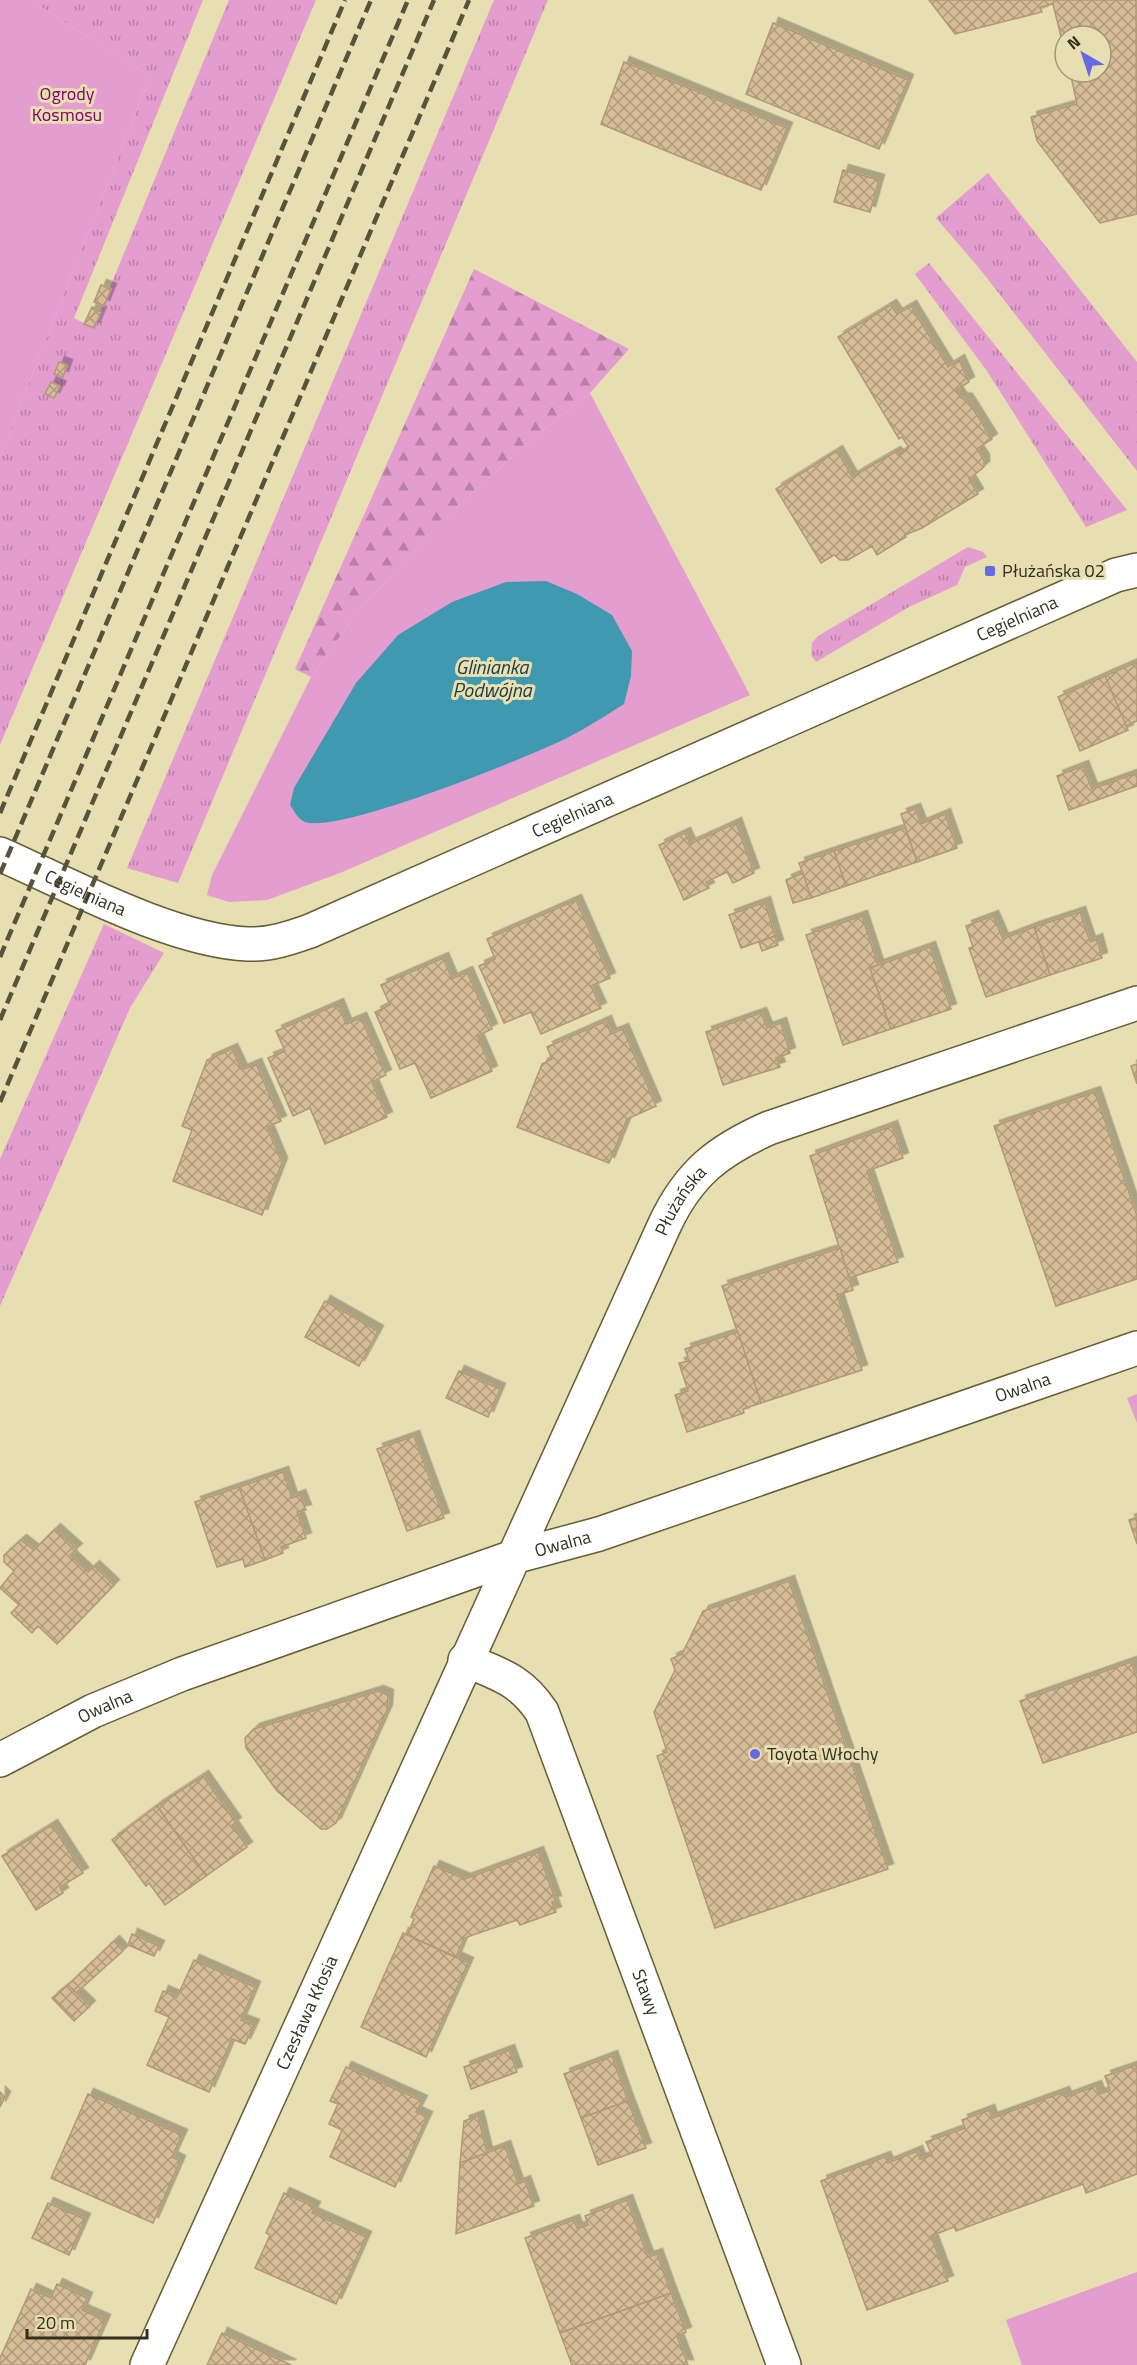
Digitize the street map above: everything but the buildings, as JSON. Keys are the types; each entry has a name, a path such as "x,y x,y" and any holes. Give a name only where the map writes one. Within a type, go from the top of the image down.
{"street":[{"name":"Cegielniana","path":"0,854 186,932 250,944 278,941 310,931 1116,574 1137,570"},
{"name":"Płużańska","path":"465,1660 673,1205 690,1180 712,1159 740,1141 769,1128 1137,1003"},
{"name":"Owalna","path":"0,1760 93,1711 182,1674 513,1557 598,1534 1137,1348"},
{"name":"Czesława Kłosia","path":"147,2365 465,1660"},
{"name":"Stawy","path":"465,1660 515,1681 531,1694 542,1712 783,2365"}],"green space":[{"name":"Ogrody Kosmosu","path":"0,0 30,0 150,76 0,457"},
{"path":"30,0 203,0 74,318 93,328 229,0 316,0 0,745 0,457 150,76"},
{"path":"494,0 548,0 178,883 127,868"},
{"path":"988,173 1137,362 1137,471 979,268 936,218"},
{"path":"929,263 1127,510 1086,527 987,371 915,274"},
{"path":"474,269 629,349 590,393 532,439 437,525 357,613 311,677 295,669"},
{"path":"590,393 750,695 340,873 267,900 229,902 207,895 212,875 311,677 357,613 437,525 532,439"},
{"path":"968,547 983,552 987,557 965,567 957,585 909,607 816,662 811,655 812,643 818,636"},
{"path":"104,924 164,953 130,1008 0,1306 0,1159"},
{"path":"1137,1394 1137,1423 1127,1398"},
{"path":"1137,2272 1137,2365 1022,2365 1006,2320"}],"water":[{"name":"Glinianka Podwójna","path":"546,581 577,594 612,615 632,651 631,676 624,704 565,739 513,762 433,792 354,817 324,823 305,822 298,817 290,805 294,788 356,683 398,635 452,602 506,582"}],"railway":[{"path":"0,813 345,0"},
{"path":"0,874 371,0"},
{"path":"0,957 408,0"},
{"path":"0,1020 434,0"},
{"path":"0,1102 469,0"}],"place":[{"name":"Płużańska 02","path":"990,571"},
{"name":"Toyota Włochy","path":"755,1754"}]}
